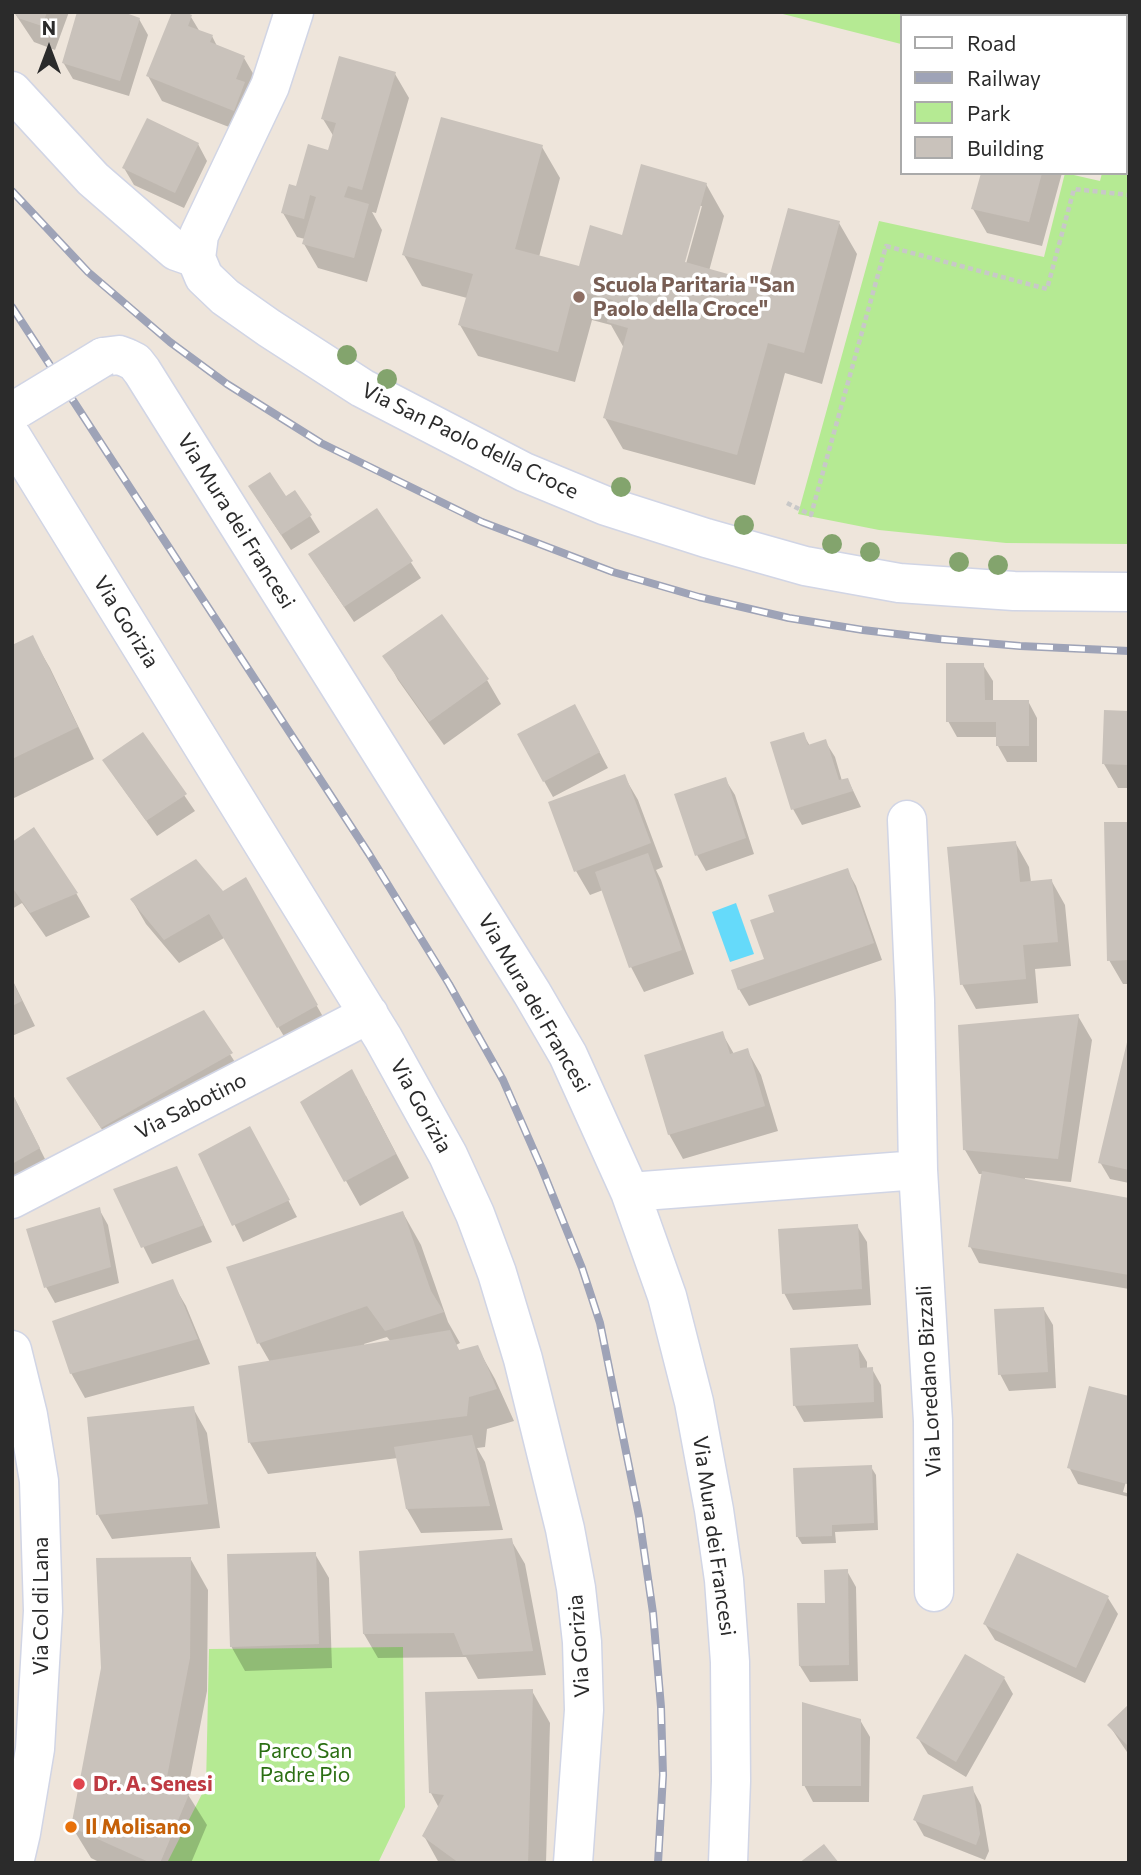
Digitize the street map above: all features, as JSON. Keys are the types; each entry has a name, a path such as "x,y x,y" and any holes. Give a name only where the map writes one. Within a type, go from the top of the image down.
{"street":[{"path":"12,91 93,179 176,251 196,258 199,235 265,97 294,12"},
{"name":"Via San Paolo della Croce","path":"196,258 204,277 225,297 320,362 393,405 483,451 606,506 758,554 867,578 973,589 1129,593"},
{"name":"Via Mura dei Francesi","path":"15,419 103,357 119,355 135,362 532,993 568,1055 630,1192 667,1296 708,1472 718,1534 730,1662 732,1742 728,1863"},
{"name":"Via Gorizia","path":"15,419 369,1014 422,1106 475,1214 507,1305 538,1416 571,1560 582,1642 583,1736 573,1863"},
{"name":"Via Loredano Bizzali","path":"907,820 915,1000 918,1170 933,1421 934,1592"},
{"name":"Via Sabotino","path":"12,1199 369,1014"},
{"path":"630,1192 918,1170"},
{"name":"Via Col di Lana","path":"12,1350 37,1460 43,1612 35,1749 22,1856"}],"path":[{"path":"787,503 811,515 886,246 1047,289 1074,189 1129,195"}],"green space":[{"path":"775,12 982,12 900,14 900,44"},
{"path":"1129,66 1129,544 1006,543 879,530 798,514 879,221 1044,257 1064,175 1100,181 1102,175 1127,175"},
{"name":"Parco San Padre Pio","path":"403,1647 405,1807 378,1863 167,1863 206,1786 209,1649"}],"water":[{"path":"736,903 754,954 730,962 712,912"}],"building":[{"path":"14,12 47,12 42,26 18,18"},
{"path":"77,12 123,12 140,18 120,81 62,63"},
{"path":"172,12 192,15 188,26 213,35 210,42 245,56 236,79 245,82 234,111 146,76"},
{"path":"339,56 396,72 362,190 348,186 344,197 369,204 354,258 302,244 316,197 310,195 304,219 281,213 289,184 296,186 308,144 328,150 336,123 321,119"},
{"path":"441,117 543,145 515,249 579,266 590,225 622,235 641,164 707,183 685,262 767,285 788,208 840,221 804,353 768,343 737,455 603,418 628,328 607,322 613,300 574,290 558,352 458,325 473,274 402,255"},
{"path":"147,118 199,143 175,193 122,168"},
{"path":"980,175 1041,175 1029,222 971,209"},
{"path":"270,472 286,496 295,490 312,515 281,535 248,486"},
{"path":"377,508 413,561 344,607 308,554"},
{"path":"442,614 489,679 429,722 382,656"},
{"path":"33,635 78,727 12,759 12,645"},
{"path":"946,663 984,663 985,700 1029,700 1029,746 996,746 996,722 946,722"},
{"path":"575,704 600,752 543,782 517,734"},
{"path":"1104,710 1129,711 1129,765 1102,764"},
{"path":"143,732 187,794 146,821 102,760"},
{"path":"804,732 808,745 826,739 839,780 848,778 853,791 791,810 770,742"},
{"path":"625,774 651,843 574,872 548,802"},
{"path":"726,777 746,838 695,856 674,794"},
{"path":"1104,822 1129,822 1129,960 1107,961"},
{"path":"34,827 78,893 30,913 12,887 12,842"},
{"path":"1016,841 1020,882 1052,879 1058,942 1023,945 1026,979 960,985 947,847"},
{"path":"648,853 682,950 629,968 595,872"},
{"path":"196,859 223,891 246,877 318,1005 277,1028 209,914 164,940 130,899"},
{"path":"848,868 874,943 738,990 731,970 764,959 750,920 774,912 768,895"},
{"path":"12,980 22,1001 12,1006"},
{"path":"204,1010 233,1053 101,1128 66,1078"},
{"path":"1079,1014 1058,1159 963,1150 958,1025"},
{"path":"723,1031 730,1054 748,1048 765,1106 668,1135 644,1055"},
{"path":"1129,1039 1129,1170 1098,1163"},
{"path":"352,1069 396,1154 344,1182 300,1102"},
{"path":"12,1093 40,1148 12,1164"},
{"path":"250,1126 290,1200 232,1226 198,1154"},
{"path":"177,1166 204,1225 141,1248 113,1189"},
{"path":"982,1171 1129,1198 1129,1275 968,1247"},
{"path":"100,1207 111,1267 44,1288 26,1229"},
{"path":"403,1211 431,1291 444,1312 385,1331 367,1306 257,1344 226,1267"},
{"path":"858,1224 862,1289 782,1294 778,1229"},
{"path":"173,1279 198,1339 70,1374 52,1321"},
{"path":"1044,1307 1048,1372 998,1375 994,1309"},
{"path":"450,1330 459,1350 478,1345 497,1389 469,1397 467,1416 248,1443 238,1366"},
{"path":"858,1344 860,1368 873,1367 874,1402 793,1406 790,1348"},
{"path":"1089,1386 1129,1396 1127,1484 1067,1468"},
{"path":"194,1406 208,1504 96,1515 87,1417"},
{"path":"472,1435 490,1506 406,1509 394,1447"},
{"path":"872,1465 874,1523 832,1525 832,1536 796,1537 793,1468"},
{"path":"512,1538 533,1651 463,1655 454,1633 363,1634 359,1551"},
{"path":"316,1552 319,1644 230,1647 227,1554"},
{"path":"1017,1553 1109,1596 1076,1668 983,1624"},
{"path":"191,1557 190,1658 166,1782 190,1792 160,1863 151,1863 71,1827 101,1668 96,1558"},
{"path":"848,1569 849,1665 799,1666 797,1603 825,1603 824,1570"},
{"path":"965,1654 1005,1677 956,1762 916,1738"},
{"path":"533,1689 528,1863 459,1863 422,1836 444,1795 429,1793 425,1692"},
{"path":"802,1702 861,1719 861,1786 802,1786"},
{"path":"1129,1704 1129,1747 1107,1725"},
{"path":"973,1786 980,1834 976,1845 913,1820 923,1795"},
{"path":"824,1844 839,1863 799,1863"}],"railway":[{"path":"12,191 88,272 170,342 227,384 321,443 482,522 613,572 699,597 789,618 939,639 1129,651"},
{"path":"12,307 369,854 449,984 503,1080 542,1169 582,1268 600,1323 639,1516 653,1613 661,1707 663,1775 658,1863"}],"place":[{"name":"Scuola Paritaria \"San Paolo della Croce\"","path":"579,297"},
{"name":"Dr. A. Senesi","path":"79,1784"},
{"name":"Il Molisano","path":"71,1827"}]}
